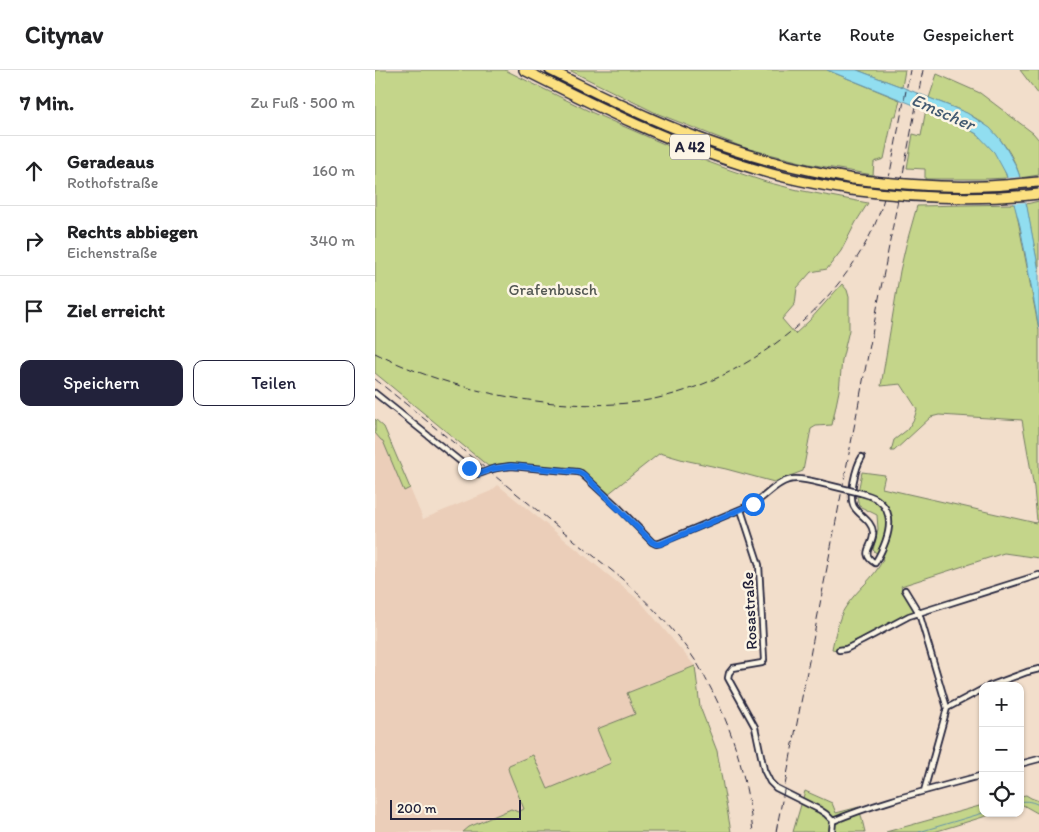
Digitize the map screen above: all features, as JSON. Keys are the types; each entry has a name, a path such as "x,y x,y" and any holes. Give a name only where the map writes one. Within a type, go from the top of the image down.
{"highway":[{"name":"A 42","path":"524,70 610,113 674,141 773,174 851,190 904,196 986,198 1039,194"},
{"name":"A 42","path":"550,70 614,102 707,141 793,167 853,178 953,187 1039,182"}],"street":[{"path":"375,393 476,474 511,466 581,473 656,544 741,510 758,502 779,484 788,480 799,479 820,483 861,493 880,501 889,515 889,527 886,540 875,564 867,555 873,538 873,529 855,508 852,500 856,471 862,458"},
{"name":"Rosastraße","path":"741,510 759,565 764,660 762,663 733,668 728,678 755,726 765,770 770,782 776,788 820,810 833,821"},
{"path":"839,650 846,649 909,616 1039,575"},
{"path":"905,590 919,613 947,708 924,791"},
{"path":"1000,682 1039,669"},
{"path":"947,708 979,691"},
{"path":"1024,763 1039,759"},
{"path":"832,832 833,821 849,814 979,776"}],"shaded area":[{"path":"375,419 384,427 423,519 491,491 498,485 640,601 695,666 627,693 635,714 612,763 548,790 533,755 510,765 508,768 509,772 524,808 518,812 511,809 469,827 463,832 375,832"}],"green space":[{"name":"Grafenbusch","path":"375,70 505,70 593,113 687,154 730,170 798,190 868,203 841,251 827,269 811,272 797,288 795,304 782,319 795,334 842,284 847,290 849,297 849,330 842,360 839,391 832,425 816,426 811,429 803,471 774,482 660,453 608,494 578,469 510,464 488,466 375,373"},
{"path":"569,70 827,70 900,100 896,116 893,116 884,159 874,162 873,175 809,164 745,148 656,113"},
{"path":"857,70 905,70 902,87"},
{"path":"1020,70 1039,70 1039,95"},
{"path":"937,74 980,93 1033,133 1039,140 1039,175 1020,178 1007,148 993,131 966,113 929,98"},
{"path":"926,109 964,126 986,142 1002,164 1007,178 925,179 925,169 907,168 913,134 921,136"},
{"path":"1039,201 1039,271 1026,204"},
{"path":"1015,204 1039,330 1039,558 1004,553 901,586 914,611 837,650 832,649 843,612 854,595 880,566 883,559 873,550 878,529 877,515 859,506 857,497 862,472 885,475 882,488 1036,523 1037,521 1034,488 1022,420 939,415 931,417 894,451 891,451 894,440 907,430 914,419 917,409 901,384 881,386 900,271 917,206"},
{"path":"375,419 384,427 410,488 404,491 383,441 375,433"},
{"path":"695,666 700,707 717,751 731,832 463,832 469,827 511,809 518,812 524,809 509,772 509,765 533,755 548,789 611,763 597,729 635,714 627,693"},
{"path":"805,791 832,803 836,813 859,807 865,832 793,832"},
{"path":"1024,795 1039,801 1039,814 1024,806"},
{"path":"979,806 979,817 983,817 934,832 886,832"}],"water":[{"name":"Emscher","path":"827,70 857,70 902,87 967,113 990,128 999,138 1015,164 1027,207 1039,271 1039,328 1020,226 1006,174 994,152 977,134 956,122"}],"pier":[{"path":"1022,177 1029,202 1012,203 1005,178"}],"waterway":[{"path":"1024,801 1039,805"},
{"path":"919,832 979,814"}],"railway":[{"path":"375,353 434,378 466,387 499,395 565,404 597,405 628,403 665,396 702,385 737,368 771,347 802,322 829,294 853,264 872,231 883,202 910,70"},
{"path":"776,832 923,70"},
{"path":"375,379 621,578 670,627 699,666 725,719 743,774 753,832"}],"route":[{"path":"469,468 479,474 492,469 511,466 578,472 584,475 656,544 660,544 753,504"}]}
